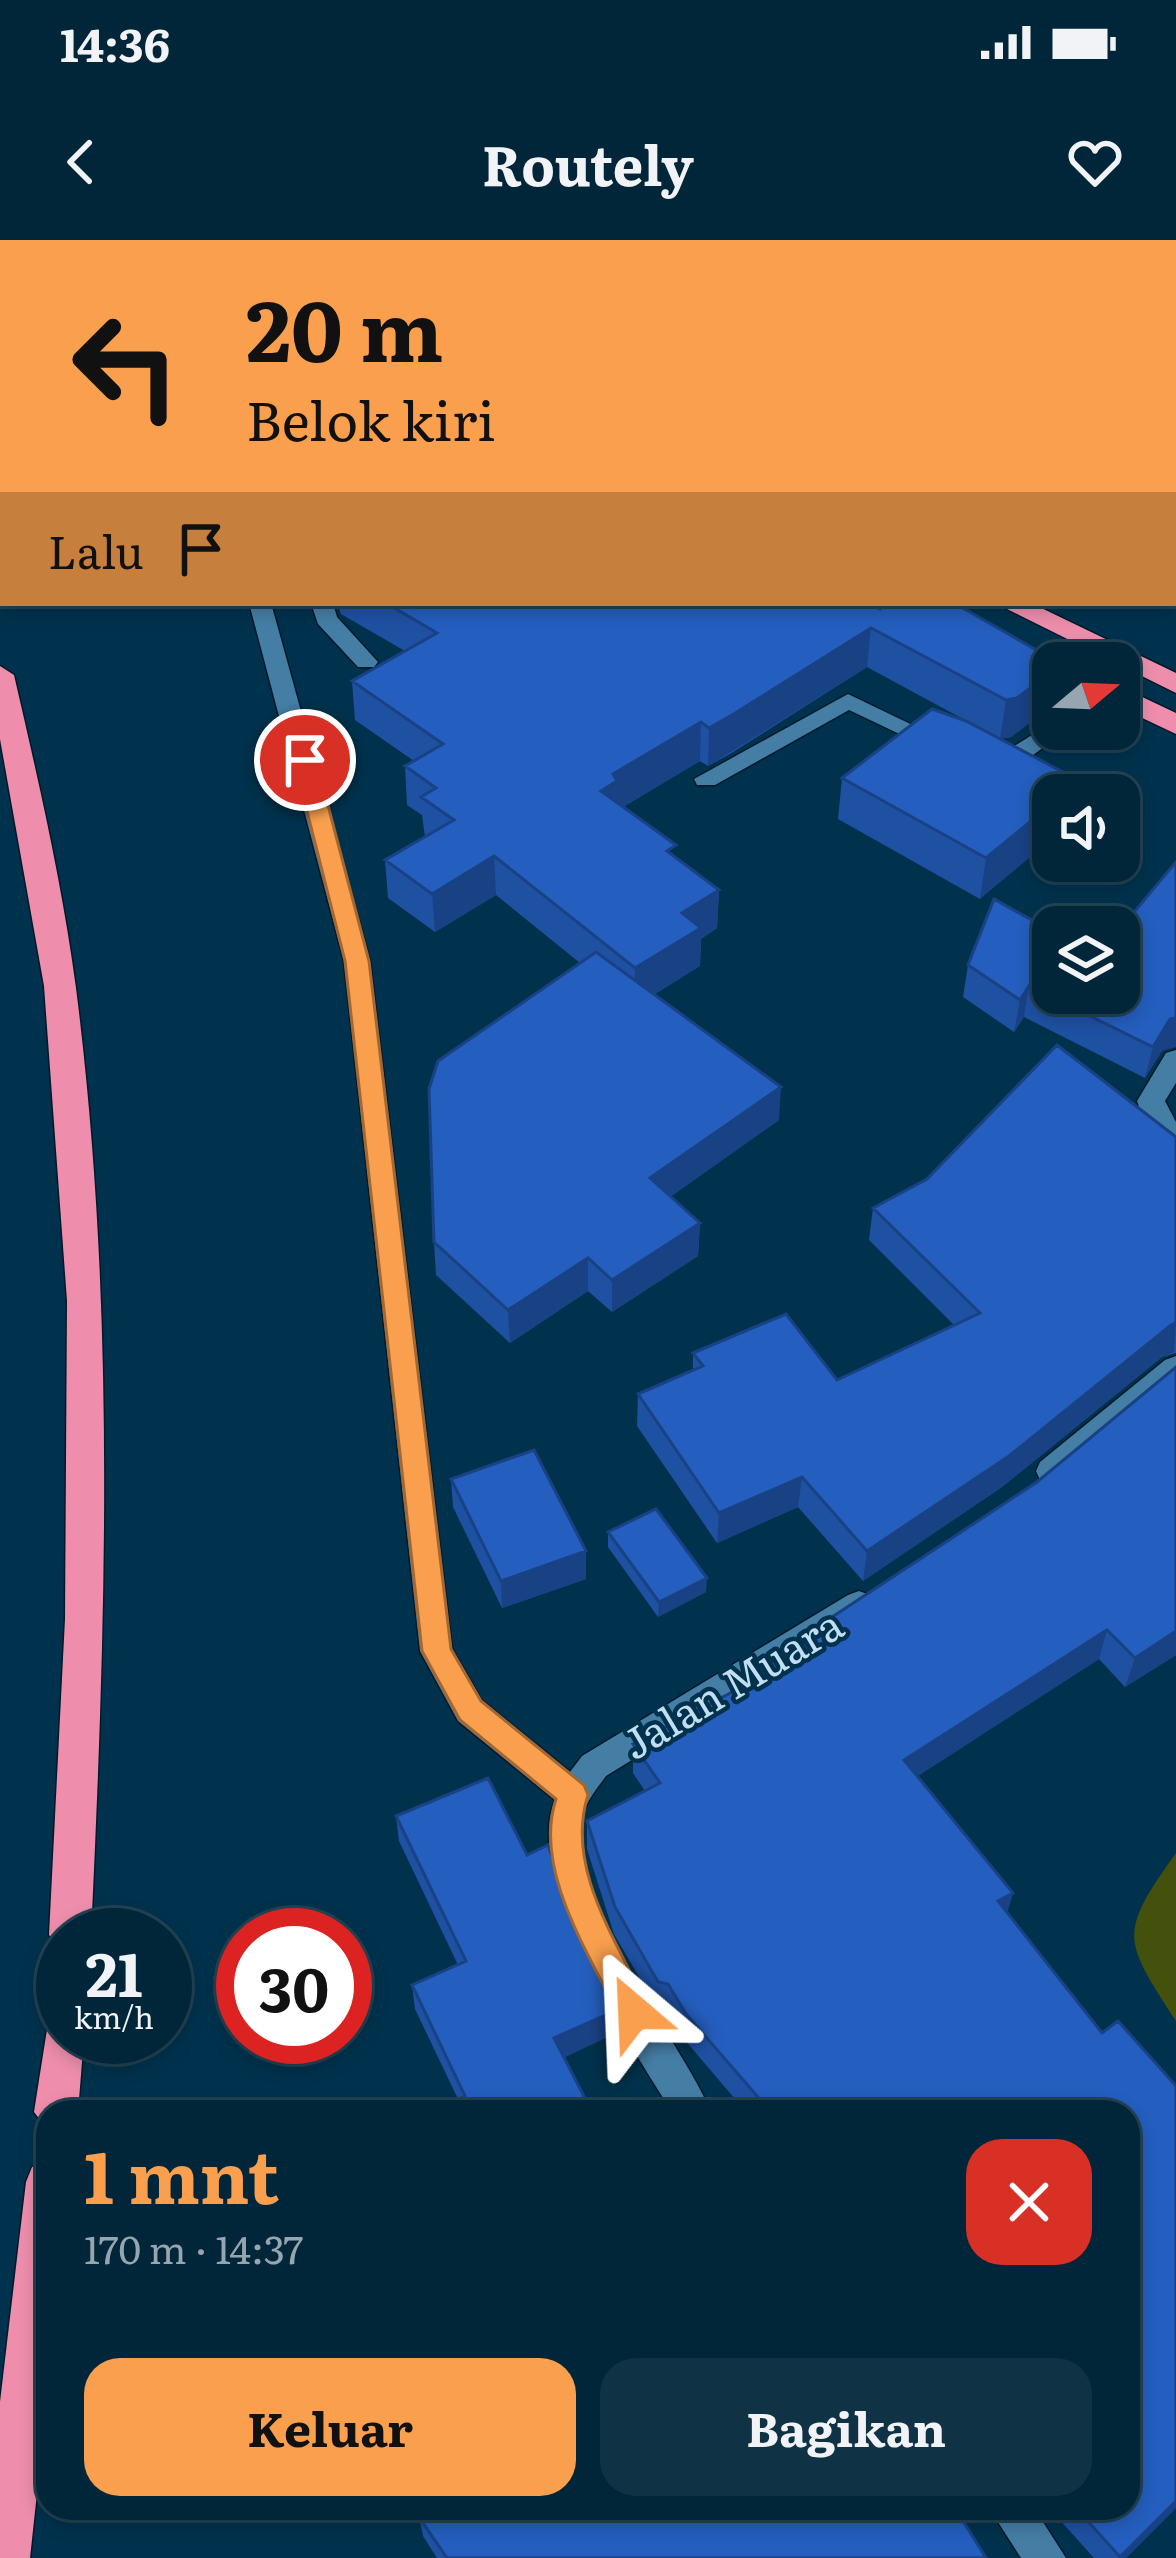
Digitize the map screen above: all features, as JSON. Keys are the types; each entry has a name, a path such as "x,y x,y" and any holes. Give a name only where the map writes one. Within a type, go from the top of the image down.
{"highway":[{"path":"1015,606 1176,684"},
{"path":"0,675 31,794 68,1045 83,1264 88,1490 71,1908"},
{"path":"1140,706 1176,725"},
{"path":"57,2100 60,2064"},
{"path":"6,2558 36,2289"}],"street":[{"path":"261,606 357,961 436,1651 470,1711 573,1795 562,1828 579,1898 652,2051 685,2100"},
{"path":"323,606 326,619 366,662"},
{"path":"706,779 848,701 963,756 991,759 1032,746"},
{"path":"1176,1060 1151,1101 1156,1120 1176,1137"},
{"path":"1033,1486 1176,1368"},
{"name":"Jalan Muara","path":"573,1795 594,1766 881,1591"},
{"path":"1019,2520 1046,2558"}],"green space":[{"path":"1176,1853 1176,2021 1145,1972 1134,1937 1144,1902"}],"building":[{"path":"391,606 959,606 1032,648 1032,687 1006,700 871,628 732,715 709,728 701,722 613,774 617,781 601,791 676,845 667,851 719,890 682,913 701,928 635,968 494,856 432,894 385,860 454,820 421,797 436,788 405,766 443,744 352,681 437,633"},
{"path":"932,709 966,721 1067,774 1032,774 1032,820 986,858 842,778"},
{"path":"1176,862 1176,1018 1170,1019 1153,1047 1086,1014 1140,1014 1139,906"},
{"path":"994,899 1032,920 1032,987 1020,1000 968,965"},
{"path":"596,952 781,1087 650,1178 700,1223 612,1280 588,1258 508,1310 434,1242 429,1089 438,1061"},
{"path":"1057,1045 1176,1137 1176,1323 1009,1456 867,1551 802,1477 719,1513 638,1394 703,1366 693,1353 786,1314 837,1380 980,1313 873,1208 927,1179"},
{"path":"1176,1367 1176,1631 1135,1658 1107,1630 904,1760 1013,1893 998,1901 1102,2033 1118,2021 1176,2086 1176,2501 1120,2557 1087,2520 1140,2520 1140,2100 761,2100 686,2014 668,1984 658,1982 615,1907 587,1821 660,1783 633,1744 757,1679 752,1673 832,1627 826,1621 1037,1482"},
{"path":"534,1450 586,1551 501,1581 451,1479"},
{"path":"656,1509 707,1578 659,1602 608,1532"},
{"path":"488,1778 527,1855 548,1845 581,1938 619,2009 554,2038 586,2100 456,2100 465,2096 412,1985 466,1961 396,1816"},
{"path":"421,2520 962,2520 986,2558 447,2558"}],"route":[{"path":"305,760 357,961 436,1651 470,1711 573,1795 562,1828 579,1898 634,2012"}]}
